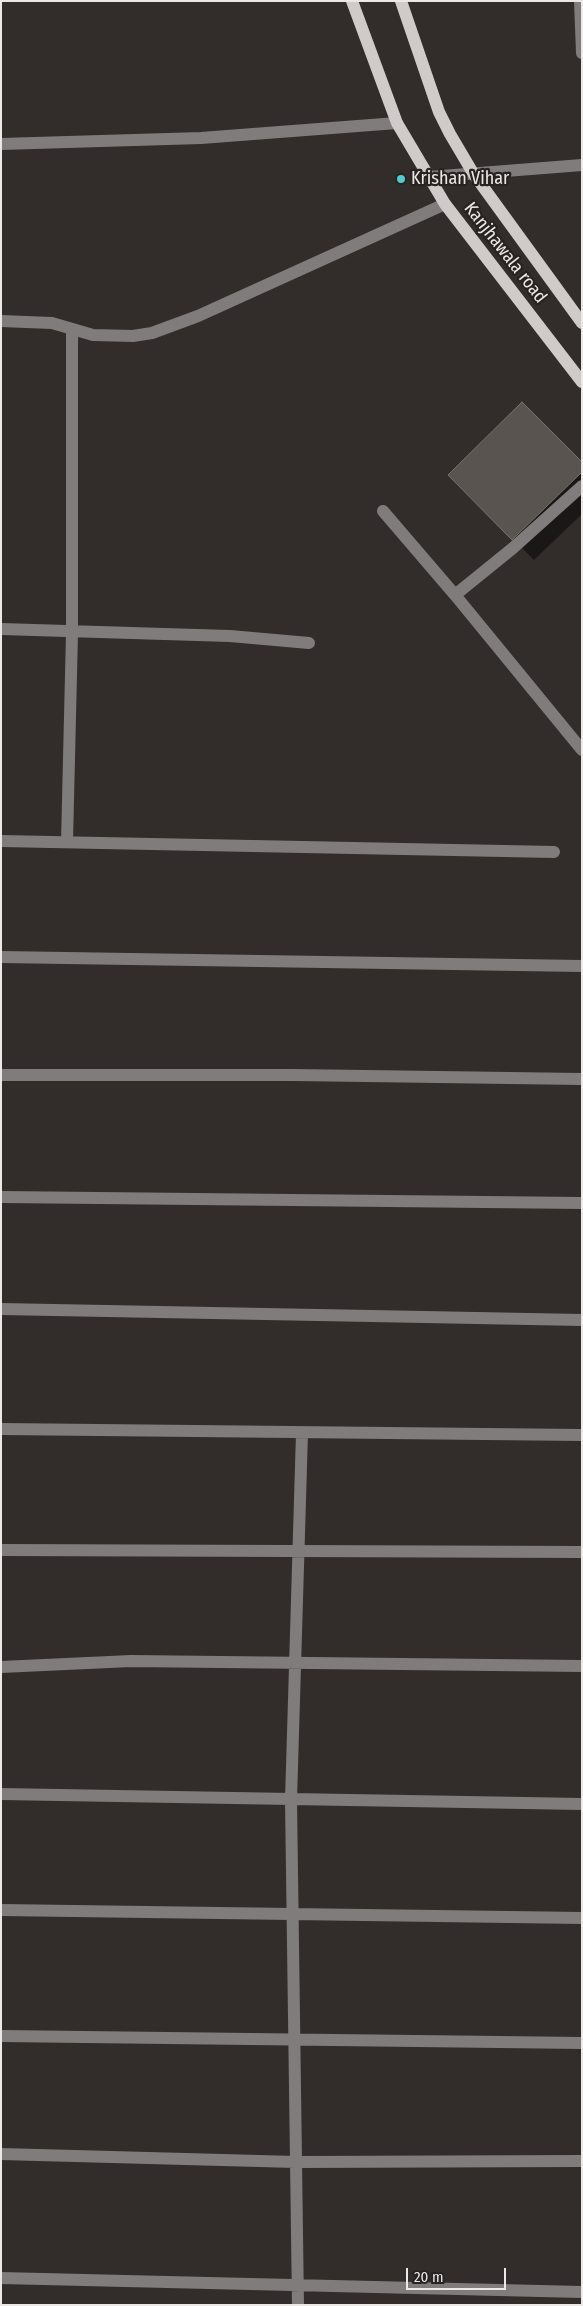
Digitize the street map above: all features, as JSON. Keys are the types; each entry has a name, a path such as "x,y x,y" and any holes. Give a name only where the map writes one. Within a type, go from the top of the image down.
{"main road":[{"name":"Kanjhawala road","path":"352,1 397,123 445,204 582,382"},
{"name":"Kanjhawala road","path":"401,1 439,112 450,134 473,173 582,323"}],"street":[{"path":"580,1 582,53"},
{"path":"1,144 201,138 397,123"},
{"path":"429,177 582,165"},
{"path":"1,321 52,323 93,335 114,337 152,333 198,316 445,204"},
{"path":"67,842 72,632 72,329"},
{"path":"455,595 513,548 582,486"},
{"path":"383,511 455,595 582,750"},
{"path":"1,629 230,636 309,642"},
{"path":"1,841 554,852"},
{"path":"1,957 582,966"},
{"path":"1,1075 293,1075 582,1079"},
{"path":"1,1197 582,1203"},
{"path":"1,1309 582,1320"},
{"path":"1,1429 302,1434 582,1435"},
{"path":"298,2305 291,1800 300,1552 302,1434"},
{"path":"1,1550 582,1552"},
{"path":"1,1667 132,1661 296,1661 582,1666"},
{"path":"1,1794 582,1804"},
{"path":"1,1910 582,1918"},
{"path":"1,2036 582,2043"},
{"path":"1,2154 296,2162 582,2161"},
{"path":"1,2278 582,2292"}],"building":[{"path":"522,402 582,462 582,472 512,540 448,475"}],"place":[{"name":"Krishan Vihar","path":"401,179"}]}
